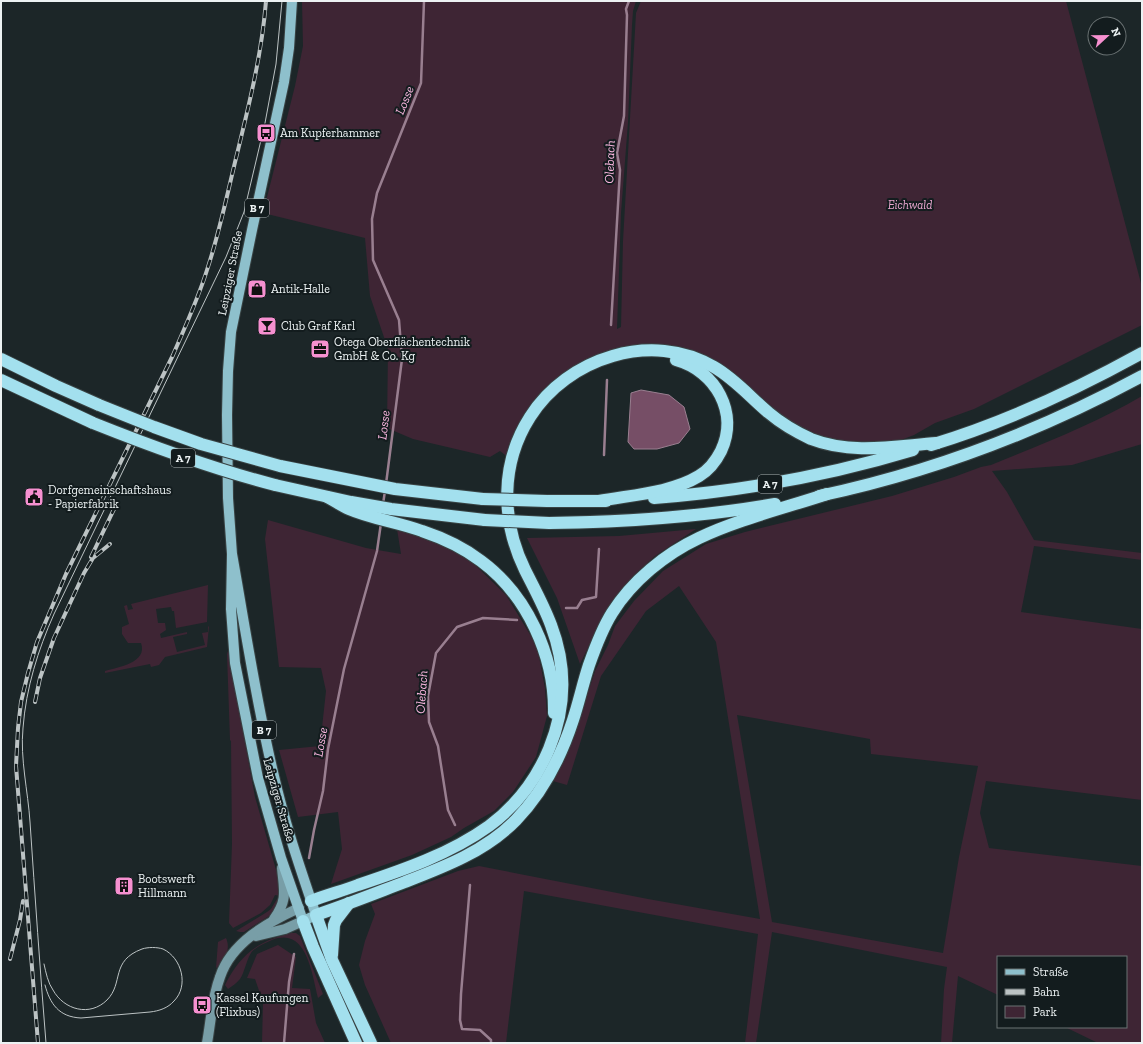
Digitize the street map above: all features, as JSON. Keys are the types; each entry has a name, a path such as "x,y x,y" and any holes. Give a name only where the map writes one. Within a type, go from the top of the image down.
{"highway":[{"path":"311,901 438,856 474,836 504,814 527,790 541,766 557,729 562,699 559,654 551,624 522,564 513,540 507,510 507,485 511,460 519,437 525,426 547,395 566,379 587,366 616,355 647,350 672,351 700,359 715,367 727,375 770,414 797,432 824,443 841,447 860,448 937,443"},
{"name":"A 7","path":"1,359 56,386 154,428 202,444 280,466 361,482 423,492 482,498 547,501 599,501 694,495 792,481 862,465 937,443 994,422 1041,403 1109,371 1142,353"},
{"path":"561,752 568,700 566,653 556,623 530,568 516,533 513,515 512,497 514,473 524,439 536,418 551,399 579,376 600,366 618,360 635,357 659,357 683,362 701,371 720,395 727,416 724,446 713,464 707,471 699,476 679,485 661,490 599,501"},
{"name":"A 7","path":"1,380 93,423 147,445 198,463 275,485 327,497 350,506 485,520 603,522 696,516 762,507 827,494 904,474 980,449 1049,422 1142,376"},
{"path":"316,915 442,867 481,848 499,835 516,820 537,796 553,770 573,721 589,665 598,642 612,614 629,591 646,574 673,552 700,537 733,524 827,494"},
{"path":"350,506 422,531 451,543 482,562 505,584 522,607 541,644 551,677 554,712 549,748"},
{"path":"332,960 334,924 349,903"},
{"name":"B 7","path":"316,915 332,960 371,1043"},
{"name":"B 7","path":"303,920 313,947 356,1043"}],"main road":[{"name":"Leipziger Straße","path":"292,1 289,48 284,82 231,332 227,415 228,498 232,554 231,609 235,663 258,778 281,858 303,920"},
{"name":"Leipziger Straße","path":"232,554 261,716 273,772 290,837 311,901"},
{"path":"298,908 311,901"},
{"name":"B 7","path":"311,901 316,915"},
{"path":"303,920 316,915"}],"street":[{"path":"274,920 282,909 285,898 281,858"},
{"path":"207,1043 215,995 220,976 229,957 239,946 274,920 298,908"},
{"path":"250,938 284,929 303,920"}],"green space":[{"name":"Eichwald","path":"302,1 636,1 633,11 632,25 628,122 621,213 617,329 621,327 623,241 636,13 641,1 1066,1 1142,287 1142,325 974,409 935,423 914,435 901,440 869,444 834,441 815,435 785,419 736,376 636,347 555,385 509,458 500,451 490,457 413,439 387,428 388,349 370,296 365,238 263,213 295,86 303,46"},
{"path":"1142,396 1142,444 1072,465 992,471 1007,492 1034,540 1142,553 1142,560 1034,546 1021,612 1142,629 1142,800 986,781 980,813 989,848 1142,866 1142,1043 1098,1043 1067,1028 1127,1028 1127,956 997,956 997,995 958,976 952,1043 941,1043 944,989 947,967 772,932 756,1043 745,1043 758,934 524,891 506,1043 391,1043 365,985 359,965 365,941 375,914 371,904 458,871 479,866 760,919 716,642 679,586 646,611 601,676 567,785 553,781 574,735 595,671 608,645 615,626 634,601 663,571 706,544 745,532 892,496 954,477 991,465 1106,416","holes":["737,715 870,739 871,754 978,766 959,857 943,953 772,922"]},
{"path":"268,520 366,548 401,554 397,529 430,540 468,558 506,595 537,646 545,688 547,716 536,757 513,792 494,811 451,837 412,855 331,884 342,849 338,812 298,817 279,750 320,746 326,691 321,668 279,667 265,539"},
{"path":"696,529 655,556 633,576 621,594 607,609 580,664 557,598 527,538 619,536"},
{"path":"208,585 207,622 176,628 174,611 172,611 171,607 156,609 158,623 165,623 166,630 160,634 161,638 187,632 187,634 173,637 177,652 205,645 202,633 208,632 209,626 207,647 165,657 159,665 151,667 150,664 105,673 105,671 124,666 136,660 142,650 141,643 128,643 122,634 122,627 129,624 124,606 127,605 128,610 133,609 131,604"},
{"path":"228,651 230,651 233,676 255,797 281,887 281,896 275,895 270,905 261,913 233,928 229,923 232,844"},
{"path":"277,899 279,899 275,911 269,916 244,932 236,931 271,909"},
{"path":"291,933 296,933 300,936 323,994 318,998 310,966 306,955 300,946 293,940 284,938 272,940 260,945 269,940"},
{"path":"226,938 228,946 226,954 222,962 216,968 218,942"},
{"path":"260,945 249,956 240,979 228,989 225,985 237,965 244,957"},
{"path":"278,945 296,957 292,988 310,989 316,1023 325,1043 262,1043 263,1002 255,979 247,978 257,954"}],"shaded area":[{"path":"641,390 669,395 684,407 690,429 679,443 657,449 634,449 628,442 631,393"}],"waterway":[{"name":"Losse","path":"386,484 402,359 399,320 373,260 372,219 377,193 421,83 424,1"},
{"name":"Olebach","path":"611,325 620,170 617,153 624,116 626,9 629,1"},
{"name":"Olebach","path":"604,455 607,380"},
{"name":"Losse","path":"383,504 385,491"},
{"name":"Losse","path":"309,858 323,791 328,749 344,669 377,551 381,523"},
{"name":"Olebach","path":"566,608 577,608 582,600 596,597 599,549"},
{"name":"Olebach","path":"455,825 448,810 438,746 429,722 428,696 436,653 457,627 483,618 517,620"},
{"name":"Olebach","path":"470,885 460,1020 462,1029 480,1030 491,1040 491,1043"},
{"name":"Losse","path":"284,1043 289,982 294,954"}],"tram line":[{"path":"46,1043 30,822 23,763 23,728 30,684 38,655 54,614 226,257 244,212 265,123 276,64 282,1"},
{"path":"44,964 47,978 58,997 70,1006 85,1010 100,1005 107,1000 115,987 121,966 125,960 132,954 144,948 161,948 170,953 179,965 182,980 179,995 169,1006 163,1009 150,1012 81,1018 73,1017 61,1012 53,1004 45,985"}],"railway":[{"path":"38,1043 16,766 21,702 37,642 66,574 173,355 203,281 220,225 251,95 259,58 266,1"},
{"path":"91,557 116,505"},
{"path":"35,702 40,678 54,638 84,573 93,558 110,544"},
{"path":"10,959 20,920 23,901"}],"place":[{"name":"Am Kupferhammer","path":"266,133"},
{"name":"Antik-Halle","path":"257,289"},
{"name":"Club Graf Karl","path":"267,326"},
{"name":"Otega Oberflächentechnik GmbH & Co. Kg","path":"320,349"},
{"name":"Dorfgemeinschaftshaus - Papierfabrik","path":"34,497"},
{"name":"Bootswerft Hillmann","path":"124,886"},
{"name":"Kassel Kaufungen (Flixbus)","path":"202,1005"}]}
